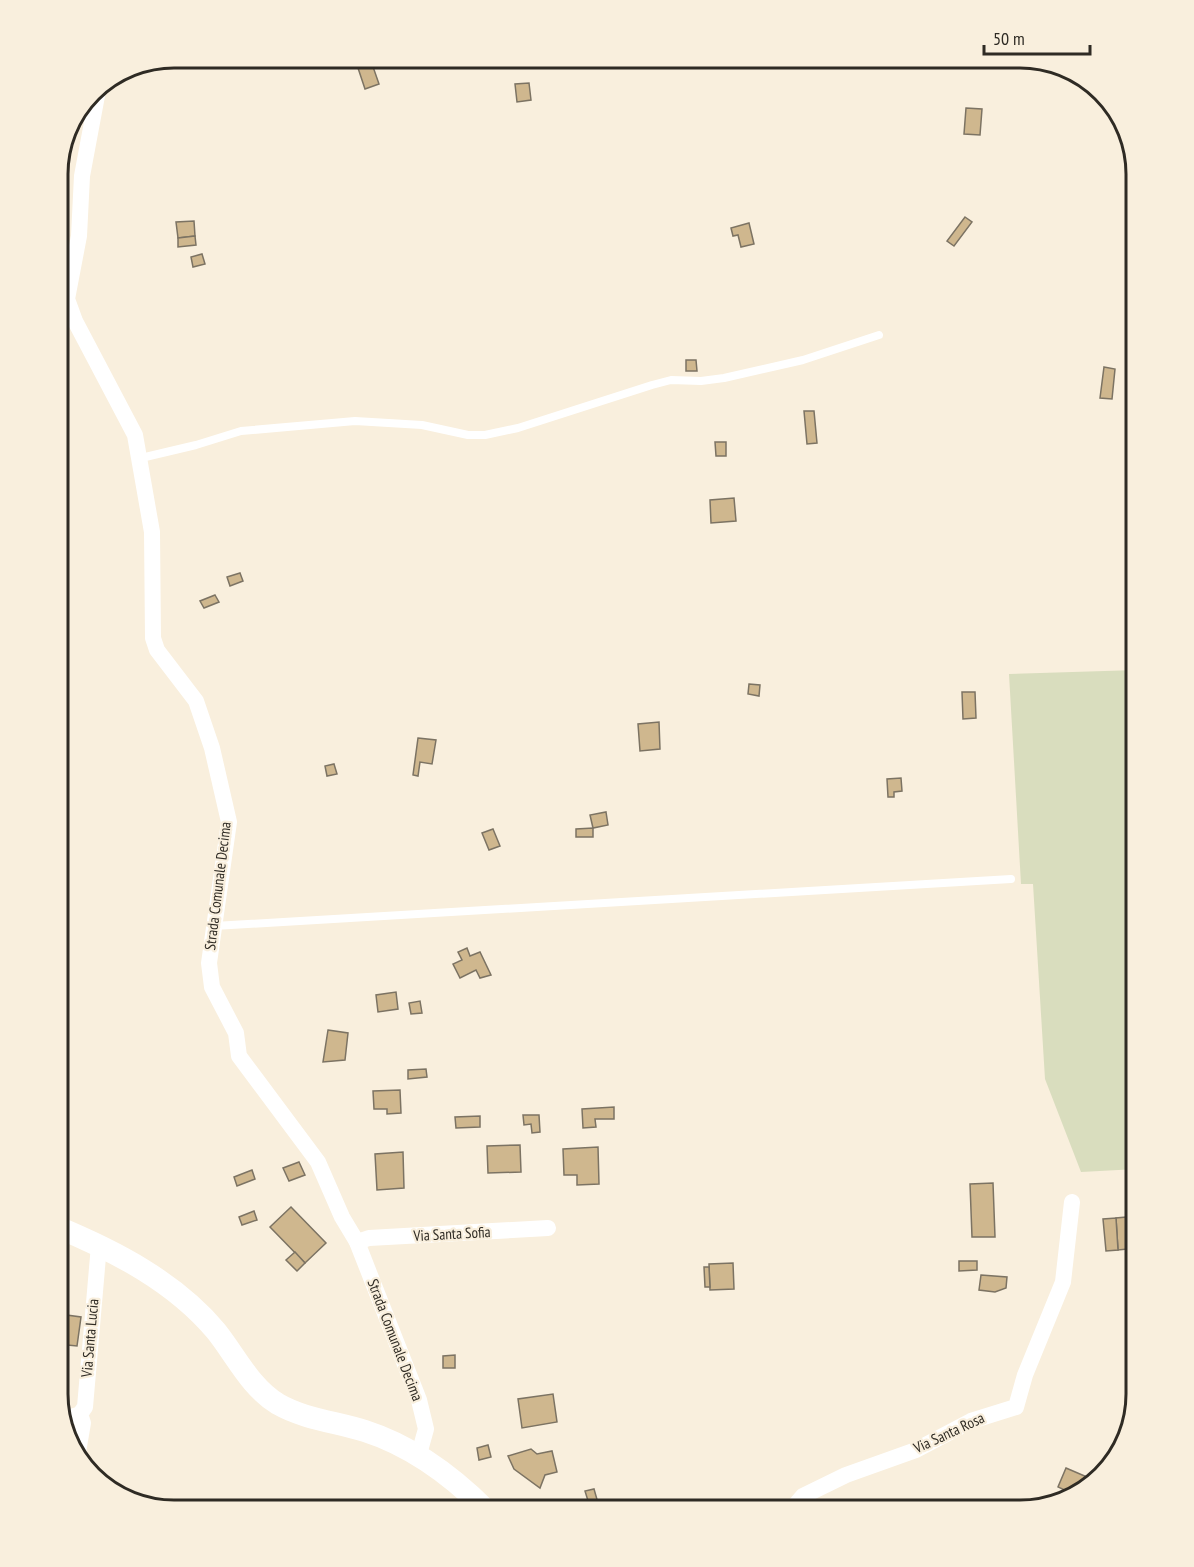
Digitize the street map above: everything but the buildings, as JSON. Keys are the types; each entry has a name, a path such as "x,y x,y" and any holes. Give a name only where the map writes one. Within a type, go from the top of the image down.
{"street":[{"name":"Strada Comunale Decima","path":"68,294 79,236 82,176 96,102"},
{"name":"Strada Comunale Decima","path":"68,302 75,321 135,435 141,458 152,532 153,638 157,650 196,701 212,747 229,822 209,963 212,987 236,1033 239,1056 318,1162 342,1217 357,1242 419,1400 426,1428 419,1454"},
{"name":"Via Santa Rosa","path":"800,1500 803,1496 846,1475 916,1450 971,1421 1016,1407 1025,1376 1063,1282 1072,1202"},
{"name":"Via Santa Sofia","path":"357,1242 369,1239 548,1228"},
{"path":"68,1232 99,1245 142,1269 194,1308 215,1330 265,1395 279,1405 365,1431 419,1454 476,1500"},
{"name":"Via Santa Lucia","path":"80,1443 83,1423 72,1416 85,1407 99,1245"}],"lane":[{"path":"141,458 241,431 355,421 422,425 468,435 485,435 518,428 671,380 701,381 724,378 802,360 879,335"},
{"path":"213,926 1011,879"}],"green space":[{"path":"1126,670 1126,1170 1081,1172 1045,1079 1033,884 1021,884 1009,674"}]}
